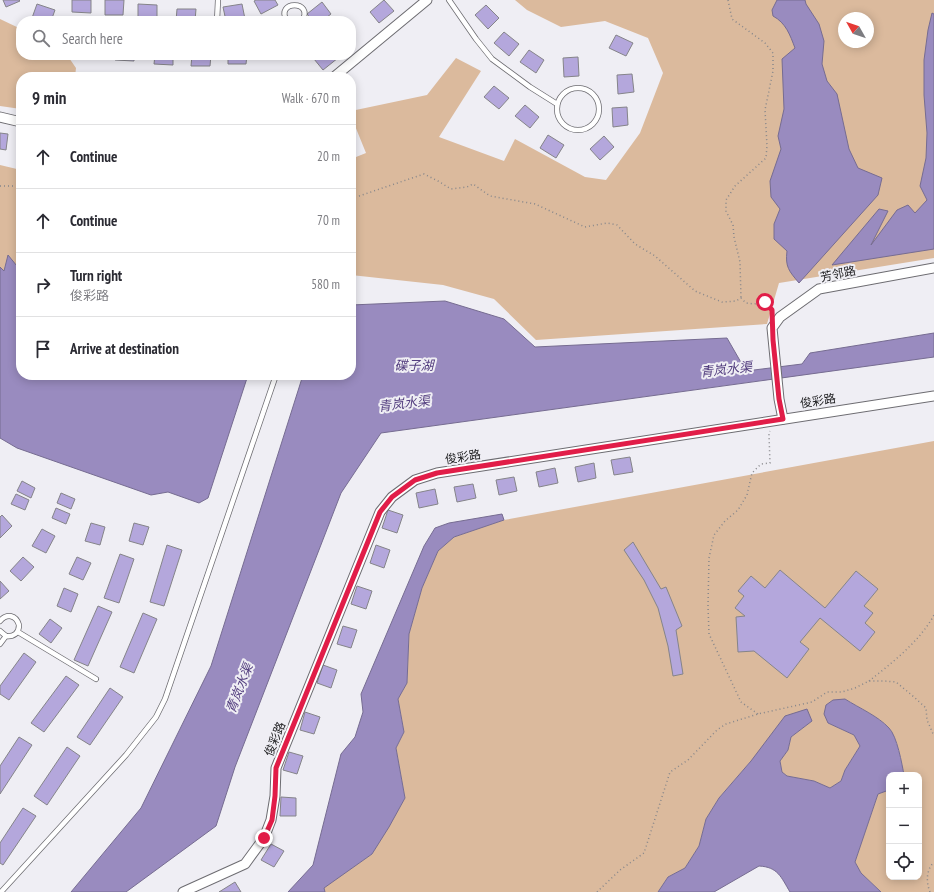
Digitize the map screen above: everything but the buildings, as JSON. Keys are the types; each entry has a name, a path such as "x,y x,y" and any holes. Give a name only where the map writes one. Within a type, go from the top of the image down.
{"street":[{"path":"356,59 427,0"},
{"path":"340,72 355,60"},
{"path":"0,117 16,121"},
{"name":"芳邻路","path":"772,328 780,317 819,289 934,268"},
{"path":"772,328 779,399 783,419"},
{"name":"俊彩路","path":"183,892 245,864 264,838 272,820 276,768 380,512 392,497 415,480 437,473 934,396"}],"lane":[{"path":"217,16 218,0"},
{"path":"444,0 449,0 492,59 530,87 557,104"},
{"path":"284,16 288,6 294,4 299,5 303,9 304,16"},
{"path":"578,88 586,89 597,98 600,110 597,120 592,126 584,130 576,131 570,130 564,126 559,119 557,104 561,96 566,91 578,88"},
{"path":"1,892 126,755 156,717 165,699 274,380"},
{"path":"0,621 6,616 10,616 16,618 19,625 18,632 13,636 6,636 0,632"},
{"path":"18,632 96,679"},
{"path":"0,644 6,636"}],"path":[{"path":"728,0 732,19 765,43 774,53 773,71 765,110 768,146 766,158 735,186 726,200 726,211 733,225 740,262 742,298 746,304 765,302 772,310 772,328"},
{"path":"356,196 424,174 451,189 467,187 474,184 490,196 535,204 585,226 607,223 617,225 635,244 655,256 695,291 722,302 736,301 742,298"},
{"path":"0,186 16,186"},
{"path":"758,714 741,702 709,634 709,558 714,535 725,521 738,510 747,495 752,473 761,464 770,463 769,435 773,421"},
{"path":"597,892 620,870 644,853 670,772 688,760 717,730 726,724 758,714 812,702 827,692 842,692 855,688 869,681 893,662 928,626 934,615"},
{"path":"869,681 896,682 914,696 926,708 927,720 934,736"},
{"path":"930,892 927,878 931,865 934,862"}],"shaded area":[{"path":"515,0 934,0 934,258 779,283 767,324 536,340 494,299 443,285 356,276 356,157 366,153 356,128 356,110 427,95 456,58 481,71 439,137 504,161 515,139 585,177 606,180 640,133 663,73 648,38 605,21 561,27 527,10"},
{"path":"0,19 16,27 16,60 70,60 76,68 76,72 16,72 16,108 0,106"},
{"path":"0,165 16,169 16,265 8,256 4,271 0,267"},
{"path":"934,441 934,892 881,892 861,873 855,862 878,794 886,791 886,880 922,880 922,772 903,772 897,743 889,728 874,716 845,699 828,723 854,735 860,746 845,770 841,781 830,788 814,781 787,776 782,772 780,761 788,750 791,737 812,721 751,761 719,798 706,819 699,846 685,868 668,877 658,892 325,892 323,888 372,854 405,798 396,748 404,732 398,699 407,683 409,634 422,588 438,551 454,537 504,520"}],"water":[{"path":"777,0 805,0 819,24 824,41 822,64 827,81 837,94 849,149 858,168 882,178 878,195 799,283 788,268 787,251 774,239 774,224 780,209 771,197 770,181 781,149 778,136 784,109 782,59 795,48 784,26 773,16 772,10"},
{"path":"932,13 934,14 934,249 832,265 879,209 888,211 871,245 897,210 908,205 915,213 927,200 920,186 926,158 927,133 924,95 924,60"},
{"path":"8,255 16,265 16,380 246,380 208,498 199,503 168,492 151,495 17,448 0,438 0,267 4,271"},
{"name":"碟子湖","path":"445,301 504,319 535,347 727,338 746,371 802,364 810,353 934,333 934,357 381,433 341,493 235,767 216,826 126,892 71,892 141,808 211,666 301,380 356,380 356,305"},
{"path":"502,514 504,520 454,537 438,551 422,588 409,634 407,683 398,699 404,732 396,748 405,798 389,827 372,854 324,888 325,892 288,892 313,865 341,754 355,737 363,712 361,694 424,546 435,528 449,523"},
{"path":"845,699 874,716 889,728 897,743 903,772 886,772 886,791 878,794 855,862 861,873 881,892 790,892 781,877 775,871 771,868 759,866 714,892 658,892 668,877 685,868 699,846 706,819 719,798 751,761 785,716 807,709 812,721 791,737 788,750 780,761 782,772 787,776 814,781 830,788 841,781 845,770 860,746 854,735 828,723 824,714 826,705 833,700"}],"route":[{"path":"264,838 272,820 276,768 380,512 392,497 415,480 437,473 783,419 779,399 773,340 772,310 765,302"}],"water label":[{"name":"青岚水渠","path":"726,369"},
{"name":"青岚水渠","path":"404,403"},
{"name":"青岚水渠","path":"239,688"}]}
